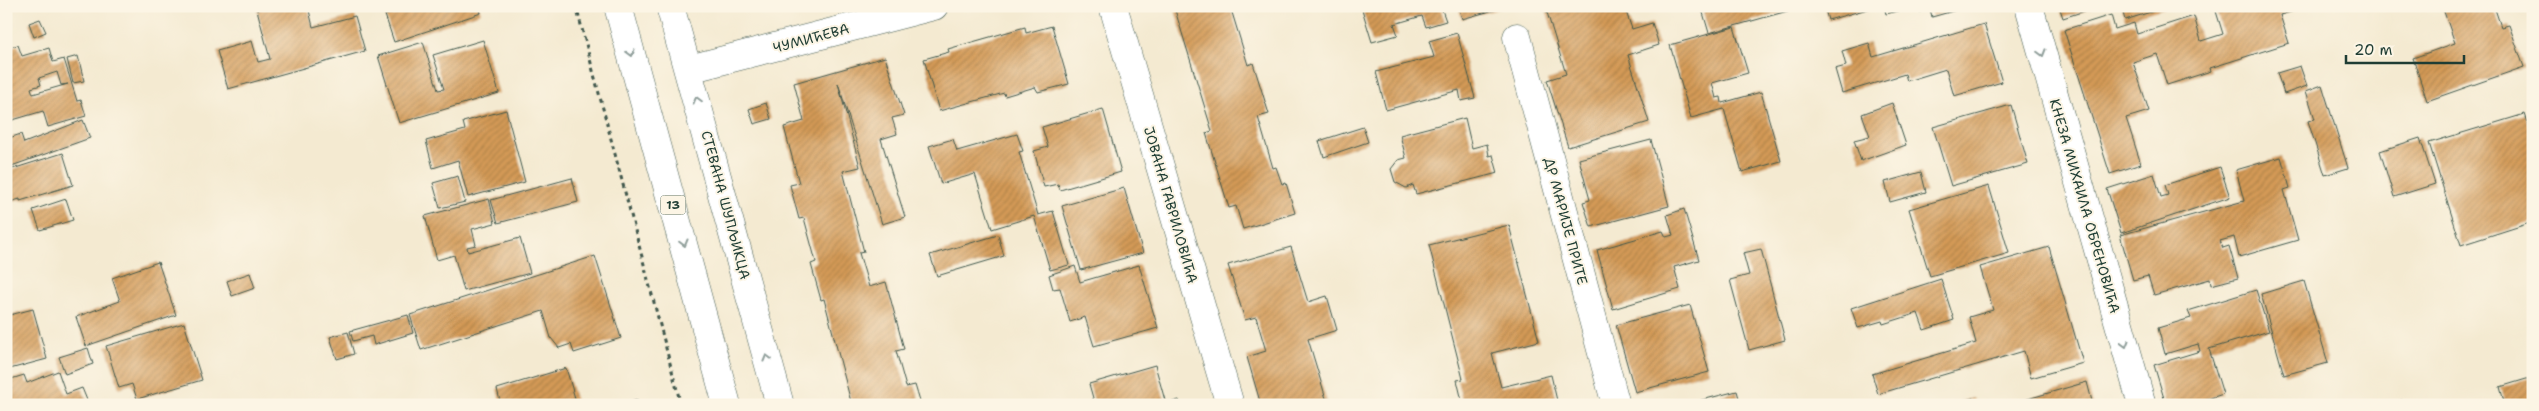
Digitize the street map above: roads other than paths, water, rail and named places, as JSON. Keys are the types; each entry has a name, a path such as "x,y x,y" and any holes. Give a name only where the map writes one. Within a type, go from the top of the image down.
{"street":[{"name":"13","path":"618,6 728,405"},
{"name":"СТЕВАНА ШУПЉИКЦА","path":"670,6 689,69 780,405"},
{"name":"ЧУМИЋЕВА","path":"689,69 934,6"},
{"name":"ЈОВАНА ГАВРИЛОВИЋА","path":"1113,6 1230,405"},
{"name":"КНЕЗА МИХАИЛА ОБРЕНОВИЋА","path":"2029,6 2142,405"},
{"name":"ДР МАРИЈЕ ПРИТЕ","path":"1517,37 1616,405"}]}
